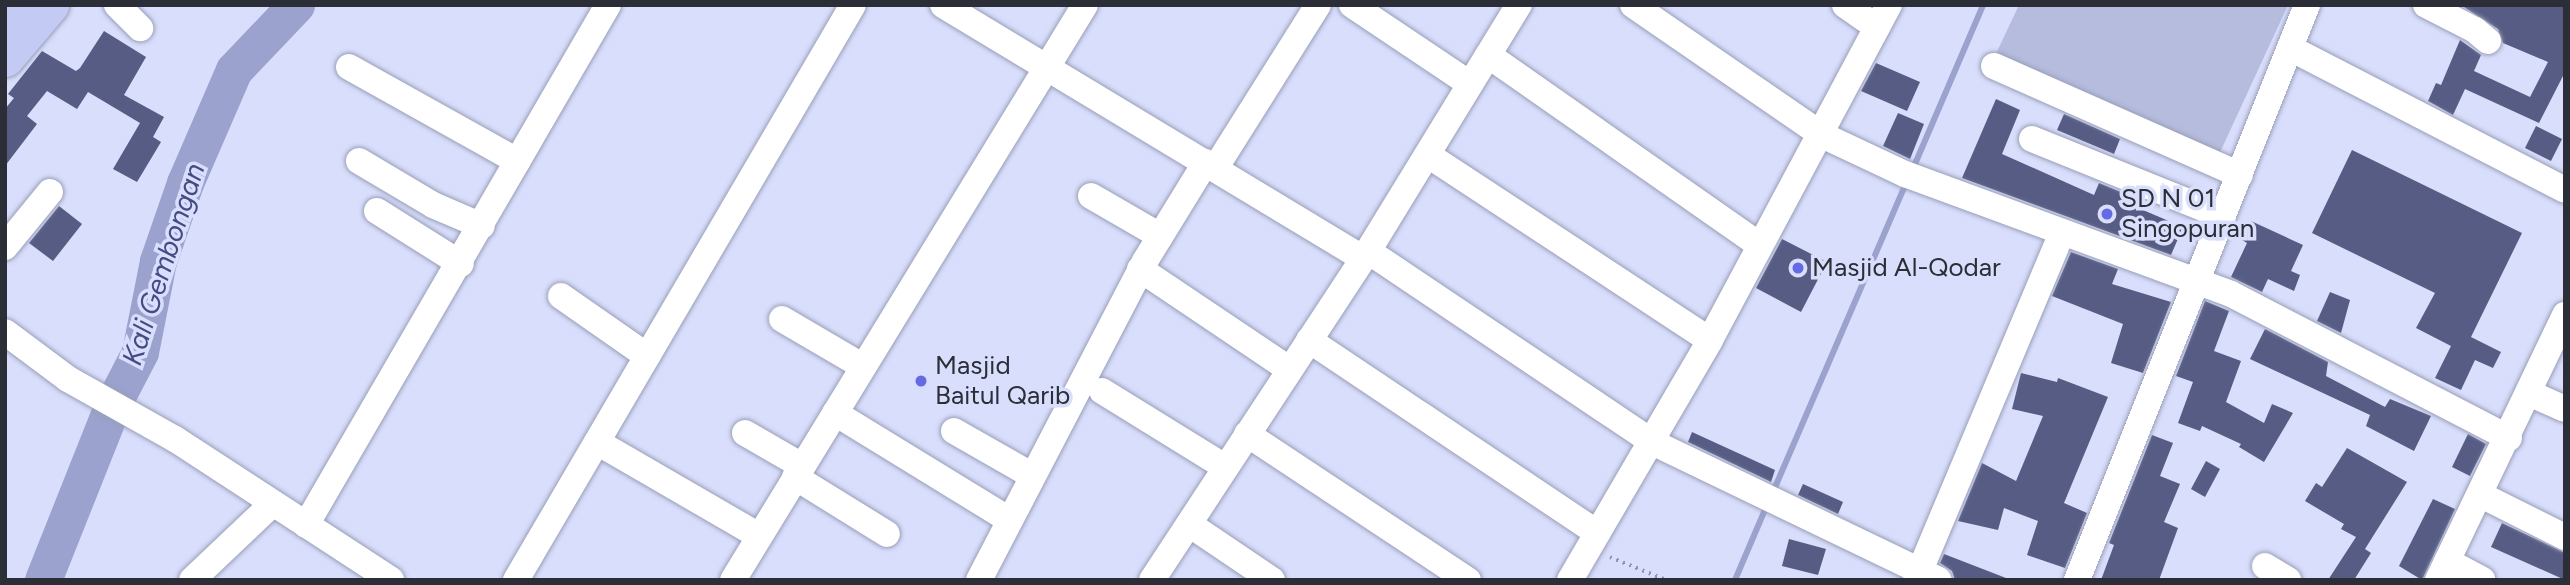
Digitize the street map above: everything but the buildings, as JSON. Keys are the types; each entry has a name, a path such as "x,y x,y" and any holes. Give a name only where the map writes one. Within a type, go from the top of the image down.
{"highway":[{"path":"5,14 13,5"},
{"path":"5,58 50,5"}],"street":[{"path":"117,5 140,27"},
{"path":"306,525 461,264 517,161 608,5"},
{"path":"516,580 853,5"},
{"path":"943,5 1365,255 1652,442 1925,577 2062,232"},
{"path":"733,580 1085,5"},
{"path":"979,580 1008,519 1140,269 1318,5"},
{"path":"1352,5 1470,84"},
{"path":"1153,580 1365,255 1519,5"},
{"path":"1633,5 1822,135 1915,177 2196,281 2287,319 2509,438"},
{"path":"1570,580 1710,340 1759,245 1822,135 1883,16 1845,5"},
{"path":"2077,580 2307,5"},
{"path":"2426,5 2475,30 2488,41"},
{"path":"2290,48 2565,190"},
{"path":"1488,55 1759,245"},
{"path":"1994,66 2240,175"},
{"path":"349,67 517,161"},
{"path":"2032,139 2223,216"},
{"path":"1428,155 1710,340"},
{"path":"359,161 433,205 482,226"},
{"path":"5,247 50,192"},
{"path":"1091,196 1160,236"},
{"path":"377,211 461,264"},
{"path":"1140,269 1289,369"},
{"path":"561,296 647,356"},
{"path":"2482,580 2443,570 2509,438 2565,314"},
{"path":"782,319 862,366"},
{"path":"5,332 90,393 141,419 391,580"},
{"path":"1309,340 1593,541"},
{"path":"1102,391 1225,467"},
{"path":"2529,393 2565,409"},
{"path":"835,413 1008,519"},
{"path":"954,431 1031,475"},
{"path":"745,433 887,534"},
{"path":"1247,434 1468,580"},
{"path":"597,442 759,536"},
{"path":"2481,495 2565,537"},
{"path":"192,580 272,504"},
{"path":"1189,524 1272,580"},
{"path":"2265,566 2288,580"}],"path":[{"path":"1593,541 1666,580"}],"shaded area":[{"path":"2019,5 2288,5 2216,161 1994,58"}],"waterway":[{"name":"Kali Gembongan","path":"43,580 114,402 140,352 158,261 185,183 234,70 296,5"},
{"path":"1912,171 1983,5"},
{"path":"1773,492 1907,181"},
{"path":"1735,580 1767,505"}],"place":[{"name":"SD N 01 Singopuran","path":"2107,214"},
{"name":"Masjid Al-Qodar","path":"1798,268"},
{"name":"Masjid Baitul Qarib","path":"921,381"}]}
